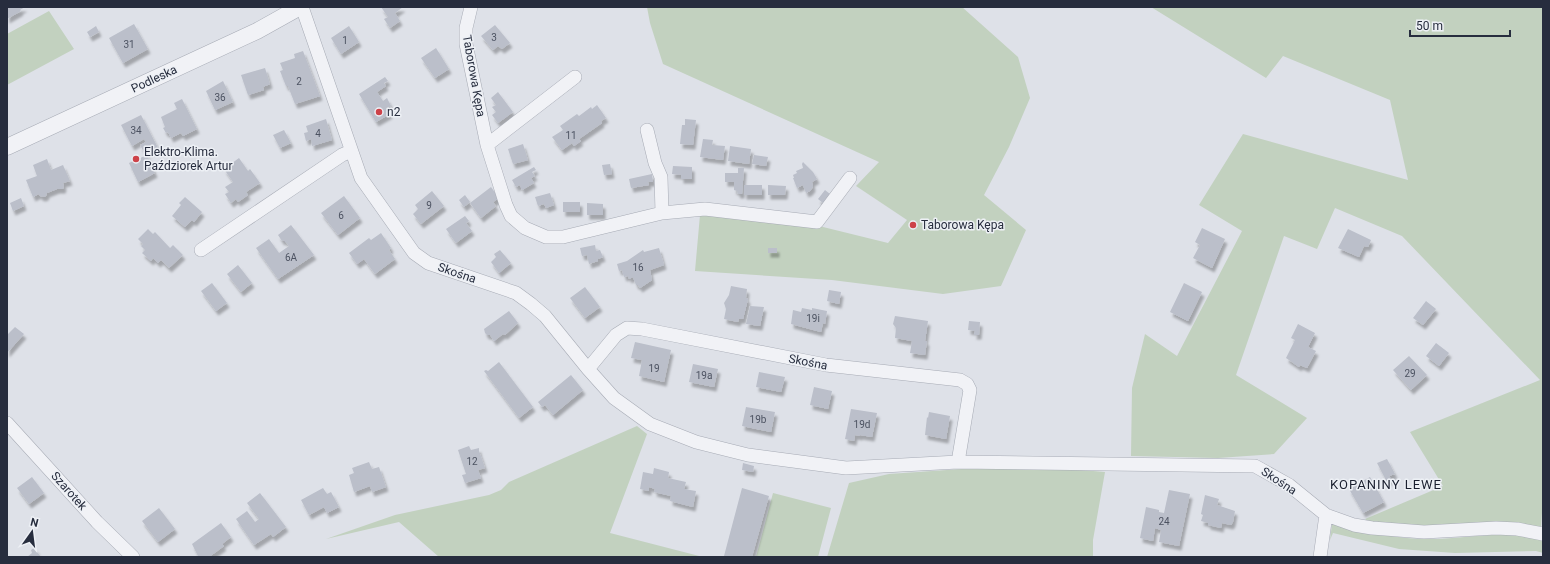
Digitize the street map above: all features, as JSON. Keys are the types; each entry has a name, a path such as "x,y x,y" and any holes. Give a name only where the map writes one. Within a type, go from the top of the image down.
{"street":[{"name":"Podleska","path":"7,147 257,31 301,7"},
{"name":"Skośna","path":"301,7 361,178 414,253 428,263 516,292 545,316 588,369 614,398 650,424 696,442 748,455 846,468 958,462 1255,466 1288,485 1326,516 1343,522 1372,528 1424,532 1496,528 1517,529 1543,534"},
{"name":"Taborowa Kępa","path":"471,7 466,28 466,44 487,145 506,205 511,216 525,228 546,237 563,237 662,213 705,209 817,222 850,178"},
{"path":"487,145 575,77"},
{"path":"647,130 655,163 661,177 662,213"},
{"path":"201,250 342,155 351,152"},
{"name":"Skośna","path":"588,369 616,335 627,328 642,329 826,365 960,380 967,384 970,390 958,462"},
{"name":"Szarotek","path":"7,423 97,522 133,557"},
{"path":"1320,557 1326,516"}],"green space":[{"path":"647,7 962,7 1018,57 1030,98 1009,147 984,195 1026,230 1001,286 943,294 832,280 695,271 700,215 819,226 888,243 907,220 856,186 879,162 663,64 650,23"},
{"path":"1151,7 1543,7 1543,496 1541,529 1420,527 1370,523 1365,519 1443,486 1410,432 1540,380 1402,236 1335,208 1317,249 1284,236 1236,375 1307,418 1274,454 1218,458 1131,456 1132,388 1145,334 1177,356 1242,231 1199,205 1243,134 1408,180 1390,100 1283,56 1266,78"},
{"path":"49,11 74,49 7,85 7,34"},
{"path":"637,426 647,434 610,533 703,557 439,557 399,522 326,539 395,515 489,495 501,490 509,482"},
{"path":"990,467 1057,468 1105,472 1093,540 1093,557 827,557 849,483 889,474"},
{"path":"773,493 831,508 818,557 756,557"},
{"path":"1332,524 1380,534 1416,539 1443,539 1486,535 1514,535 1529,537 1543,541 1543,553 1536,551 1455,553 1399,549 1333,533 1330,540"}],"building":[{"path":"7,7 25,7 7,19"},
{"path":"381,7 403,7 395,13 400,21 390,28 384,19 388,17"},
{"path":"134,24 148,49 123,63 109,38"},
{"path":"495,25 510,43 502,49 498,46 493,50 481,36"},
{"path":"96,26 99,32 90,37 87,32"},
{"path":"349,26 359,42 341,54 331,38"},
{"path":"436,48 449,69 435,78 421,58"},
{"path":"303,51 320,96 295,104 280,71 283,70 280,63 295,58 294,54"},
{"path":"265,68 270,84 263,87 264,90 248,95 241,75"},
{"path":"385,77 388,81 384,83 386,86 377,92 383,101 387,98 391,106 387,108 390,114 376,122 359,94"},
{"path":"223,81 233,102 215,110 206,91"},
{"path":"498,92 513,112 498,123 492,115 496,112 492,107 496,105 491,98"},
{"path":"182,99 197,129 183,136 181,133 171,138 168,132 166,133 163,128 165,127 161,117 177,109 174,103"},
{"path":"597,105 606,118 601,121 602,123 579,139 581,141 574,146 572,143 562,150 552,137 563,130 560,126 577,114 579,116 591,107 592,109"},
{"path":"141,115 158,148 145,154 140,145 146,142 144,139 132,146 121,125"},
{"path":"326,119 332,140 312,146 311,139 306,141 304,133 308,132 306,126"},
{"path":"685,119 696,120 693,145 680,144 682,125 685,125"},
{"path":"284,130 291,143 280,148 273,135"},
{"path":"703,139 713,140 712,145 725,146 723,160 700,157"},
{"path":"523,144 528,160 513,164 508,149"},
{"path":"730,146 751,149 749,164 728,161"},
{"path":"147,155 155,173 138,182 129,163"},
{"path":"754,155 768,157 766,166 752,164"},
{"path":"239,158 248,171 250,169 260,183 246,192 248,195 238,202 236,199 231,203 225,194 229,192 225,187 233,182 224,169"},
{"path":"47,159 51,170 63,165 70,181 63,183 63,189 57,189 47,193 46,196 43,197 39,194 33,197 26,180 37,176 33,165"},
{"path":"803,162 813,172 817,179 812,182 813,187 806,193 803,185 797,188 793,178 793,175 797,173 796,171 803,168"},
{"path":"610,164 612,174 604,175 602,165"},
{"path":"673,166 692,167 692,179 681,179 681,175 672,174"},
{"path":"534,167 536,170 532,172 535,176 531,178 534,183 522,190 520,185 516,187 512,180"},
{"path":"738,168 744,168 742,194 738,194 737,191 734,190 734,182 725,182 725,173 738,173"},
{"path":"652,174 653,182 648,182 649,185 631,188 629,179"},
{"path":"744,185 762,185 762,195 744,195"},
{"path":"768,185 786,186 785,195 768,195"},
{"path":"491,187 499,198 493,202 496,206 481,218 470,203"},
{"path":"825,190 830,194 823,203 818,199"},
{"path":"432,191 444,206 421,224 413,214 418,209 415,205"},
{"path":"550,193 554,205 546,208 544,204 538,206 535,197"},
{"path":"465,195 470,202 464,207 459,200"},
{"path":"344,196 360,218 338,235 321,213"},
{"path":"185,197 202,212 194,222 192,220 185,227 172,216 181,205 179,203"},
{"path":"21,198 24,206 13,211 10,203"},
{"path":"563,202 580,202 580,212 563,212"},
{"path":"587,203 603,204 603,215 587,215"},
{"path":"465,216 469,221 466,223 472,231 456,243 446,229"},
{"path":"291,225 314,255 278,279 256,248 269,239 279,253 289,246 284,240 282,241 278,235"},
{"path":"1202,228 1225,239 1212,268 1193,258 1200,245 1195,242"},
{"path":"148,229 153,234 155,232 170,248 173,245 183,255 169,268 161,260 158,263 153,258 151,261 142,253 145,250 141,246 143,244 138,239"},
{"path":"1348,229 1371,240 1368,247 1364,246 1359,257 1338,248"},
{"path":"381,233 391,248 389,250 395,259 375,274 364,259 357,264 349,253 369,238 371,240"},
{"path":"595,245 596,251 600,250 603,257 598,259 598,261 589,264 587,255 582,256 580,248"},
{"path":"659,248 664,265 650,270 652,280 640,288 636,285 633,277 629,279 628,276 624,277 622,270 619,271 617,264 627,261 643,250 644,252"},
{"path":"768,248 777,248 777,253 768,253"},
{"path":"500,250 511,263 499,273 491,262 496,257 494,254"},
{"path":"238,265 252,283 241,292 227,274"},
{"path":"212,283 227,303 216,311 201,291"},
{"path":"1184,283 1202,292 1188,321 1170,312"},
{"path":"731,286 747,289 746,298 748,299 743,319 739,319 738,322 724,319 726,309 724,303 729,295"},
{"path":"585,287 600,307 585,318 570,298"},
{"path":"829,290 841,292 839,304 827,301"},
{"path":"1426,301 1436,309 1423,325 1413,318"},
{"path":"750,306 764,307 760,326 746,324"},
{"path":"802,308 827,311 825,324 823,323 821,332 791,324 793,310 801,312"},
{"path":"509,311 518,323 505,335 503,334 494,341 490,335 485,333 484,329"},
{"path":"895,316 928,321 925,341 927,341 925,355 910,353 912,341 895,338 896,328 893,324"},
{"path":"969,321 980,322 979,335 974,335 975,331 968,330"},
{"path":"1298,324 1315,333 1308,347 1316,351 1307,368 1300,365 1299,367 1286,358 1295,340 1291,338"},
{"path":"15,327 24,334 7,353 7,335"},
{"path":"635,342 671,350 664,382 639,376 642,360 631,358"},
{"path":"1436,343 1449,353 1439,366 1426,356"},
{"path":"1409,356 1427,375 1411,390 1393,370"},
{"path":"499,362 533,407 519,418 484,371 488,371"},
{"path":"693,364 718,369 714,387 689,382"},
{"path":"759,372 785,377 781,392 756,387"},
{"path":"571,375 583,390 553,415 545,405 542,407 538,402"},
{"path":"814,387 832,391 828,409 810,405"},
{"path":"746,407 775,412 771,432 742,426"},
{"path":"851,409 877,413 872,437 855,435 854,441 845,439"},
{"path":"929,412 950,416 946,439 925,435"},
{"path":"469,446 471,450 479,448 485,468 478,470 481,478 465,483 462,475 466,474 458,450"},
{"path":"1387,459 1395,474 1389,476 1391,479 1387,482 1377,463"},
{"path":"369,462 372,469 379,467 386,487 372,492 370,486 354,492 349,475 354,473 352,468"},
{"path":"743,463 754,466 753,472 742,470"},
{"path":"654,468 669,472 668,478 686,482 684,489 696,491 693,507 670,501 671,496 654,492 655,489 649,487 649,491 640,489 643,472 653,474"},
{"path":"32,477 44,493 29,504 17,488"},
{"path":"1370,477 1384,502 1363,513 1349,489"},
{"path":"323,488 327,494 331,492 339,507 327,513 324,507 309,515 301,500"},
{"path":"742,488 769,496 752,557 726,557 724,556"},
{"path":"1169,490 1190,494 1179,546 1159,542 1161,530 1155,528 1153,541 1140,538 1146,507 1159,510 1159,512 1164,513"},
{"path":"260,493 286,527 273,537 271,534 254,545 236,519 247,511 255,522 259,519 247,503"},
{"path":"1205,495 1219,499 1217,505 1235,511 1231,525 1222,523 1221,528 1208,525 1208,523 1201,521"},
{"path":"159,508 175,529 158,542 142,521"},
{"path":"221,523 231,537 222,544 224,546 209,557 198,556 192,544"},
{"path":"34,548 41,557 27,557 32,553 31,550"}],"place":[{"name":"n2","path":"379,112"},
{"name":"Elektro-Klima. Paździorek Artur","path":"136,159"},
{"name":"Taborowa Kępa","path":"913,225"}],"district":[{"name":"KOPANINY LEWE","path":"1386,484"}]}
